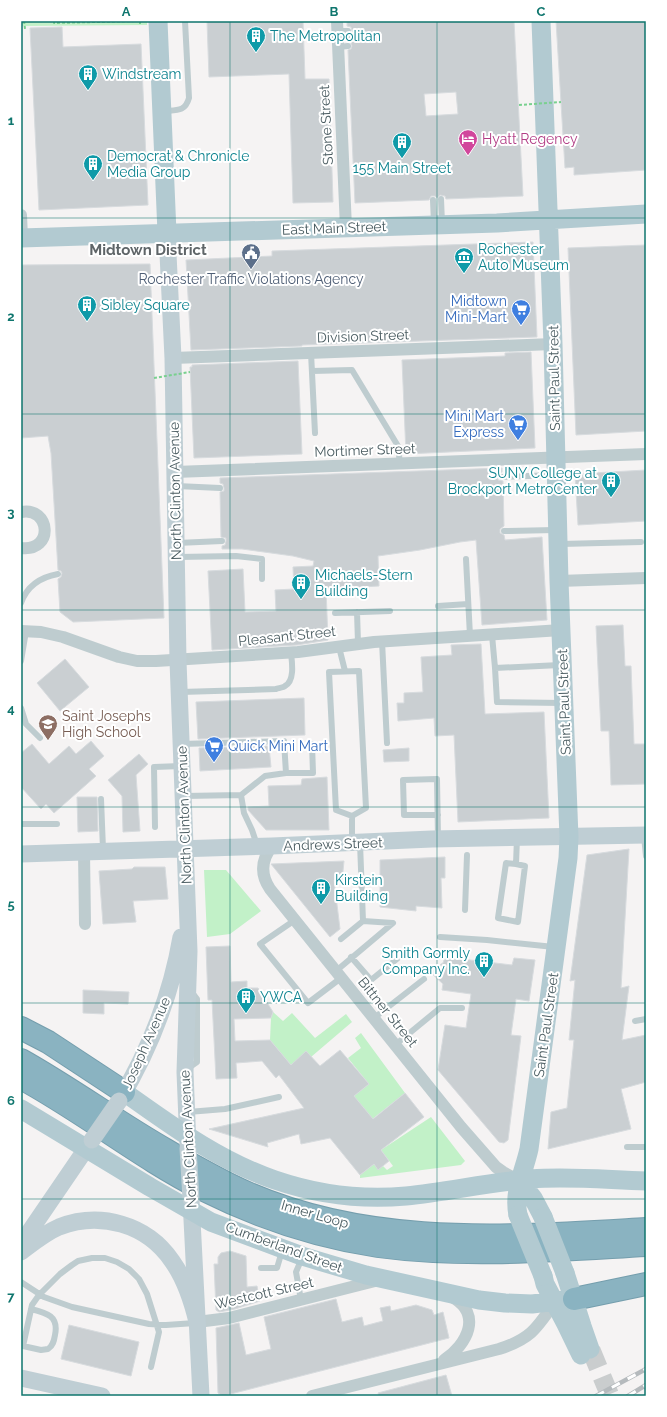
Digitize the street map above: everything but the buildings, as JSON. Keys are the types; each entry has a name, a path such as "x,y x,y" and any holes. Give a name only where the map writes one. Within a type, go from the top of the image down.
{"highway":[{"path":"21,1028 53,1046 122,1096"},
{"name":"Inner Loop","path":"21,1060 74,1091 167,1151 229,1184 271,1202 312,1215 378,1230 442,1235 528,1235 646,1229"},
{"name":"Inner Loop","path":"21,1078 162,1167 204,1190 268,1218 326,1236 378,1246 445,1251 535,1251 646,1245"},
{"path":"564,1300 646,1284"}],"main road":[{"path":"158,21 167,234"},
{"name":"Saint Paul Street","path":"541,21 553,344 560,630 569,837 568,858 529,1150 524,1170 519,1180 516,1200 518,1216 543,1276 564,1300 583,1330 586,1353"},
{"name":"East Main Street","path":"22,238 438,225 646,214"},
{"name":"North Clinton Avenue","path":"167,234 173,358 178,660 189,951 189,988 185,1072 186,1112 201,1396"},
{"name":"Andrews Street","path":"21,854 438,839 645,835"},
{"name":"Joseph Avenue","path":"21,1244 122,1096 149,1042 172,982 181,937 187,885"},
{"path":"122,1096 188,1142 255,1173 296,1187 339,1195 362,1197 404,1196 519,1180 560,1178 646,1181"},
{"name":"Cumberland Street","path":"21,1109 89,1144 150,1187 191,1205 211,1222 282,1249 345,1270 479,1300 532,1304 564,1300"},
{"name":"Saint Paul Street","path":"519,1180 533,1198 544,1217 565,1273 564,1300"},
{"path":"21,1252 50,1232 73,1223 88,1220 105,1220 129,1226 155,1241 172,1260 187,1288 197,1322"},
{"path":"21,1378 102,1396"}],"street":[{"name":"Stone Street","path":"340,28 343,47 342,76 346,228"},
{"path":"21,215 22,238"},
{"name":"Division Street","path":"173,358 553,344"},
{"name":"Mortimer Street","path":"175,479 400,464 555,466 646,454"},
{"path":"21,512 36,514 43,523 45,529 42,540 38,545 33,548 21,548"},
{"path":"559,581 646,578"},
{"name":"Pleasant Street","path":"24,631 41,632 63,637 110,655 128,659 156,662 291,653 382,641 560,630"},
{"name":"Bittner Street","path":"265,846 267,854 263,865 264,879 270,889 461,1127 492,1163 503,1172 519,1180"},
{"path":"84,852 85,924"},
{"name":"Westcott Street","path":"197,1322 222,1319 384,1279"},
{"path":"436,1364 450,1356 461,1345 466,1338 470,1324 464,1306 456,1299 444,1293"},
{"path":"312,1396 499,1349 517,1343 533,1332 564,1300"}],"lane":[{"path":"162,112 182,109 187,105 189,98 185,21"},
{"path":"535,21 543,47"},
{"path":"433,200 438,225"},
{"path":"438,225 441,200"},
{"path":"311,353 315,433"},
{"path":"312,371 352,370 398,446 400,464"},
{"path":"502,477 555,466"},
{"path":"175,479 220,488"},
{"path":"504,532 641,542"},
{"path":"176,550 222,542"},
{"path":"176,550 262,559 262,579"},
{"path":"466,559 470,636"},
{"path":"21,603 26,592 38,581 45,577 58,574"},
{"path":"438,606 468,604"},
{"path":"335,613 390,611"},
{"path":"357,612 358,644"},
{"path":"21,661 24,631"},
{"path":"492,635 496,668 497,702 564,703"},
{"path":"382,641 387,743"},
{"path":"339,647 345,671"},
{"path":"179,692 276,689 286,686 290,681 292,673 291,653"},
{"path":"496,668 562,665"},
{"path":"360,671 366,808 352,816 336,810 329,672 360,671"},
{"path":"21,708 26,724 40,738"},
{"path":"181,744 284,741 286,773"},
{"path":"183,796 241,796 265,776 286,773 313,773 312,744"},
{"path":"155,827 154,767 182,766"},
{"path":"438,815 404,816 403,780 437,779 438,815 438,839"},
{"path":"241,796 244,813 252,830 265,846"},
{"path":"101,799 103,851"},
{"path":"352,816 363,921"},
{"path":"21,824 58,824"},
{"path":"645,835 646,856"},
{"path":"516,864 517,838"},
{"path":"465,910 468,855"},
{"path":"506,863 516,864 525,866 518,922 498,918 506,863"},
{"path":"295,920 260,944 308,1004 339,974 351,957 393,923 363,921 340,939"},
{"path":"440,937 556,947"},
{"path":"351,957 371,980 403,954"},
{"path":"374,1018 424,979"},
{"path":"395,1045 440,1008 462,1008"},
{"path":"635,1021 646,1019"},
{"path":"186,1112 225,1109 279,1097"},
{"path":"627,1147 646,1147"},
{"path":"261,1268 277,1268 282,1249"},
{"path":"301,1300 296,1272 302,1256"},
{"path":"31,1309 48,1314 56,1323 53,1342 48,1349 42,1350 23,1346 31,1309 39,1295 60,1274 78,1261 92,1258 111,1260 123,1265 139,1278 147,1294 158,1325 158,1335 150,1367"},
{"path":"21,1282 39,1295 65,1305 144,1323 158,1325 197,1322"}],"path":[{"path":"24,21 25,28"},
{"path":"54,21 54,23 140,21 140,25"},
{"path":"519,105 561,102"},
{"path":"154,378 190,372"}],"green space":[{"path":"21,21 147,21 147,25 21,26"},
{"path":"204,870 226,870 261,911 230,934 207,937"},
{"path":"273,1012 283,1021 292,1013 315,1038 346,1014 352,1022 311,1057 291,1065 270,1040 271,1018"},
{"path":"361,1033 405,1093 361,1128 354,1096 369,1084 348,1058 361,1048 355,1038"},
{"path":"431,1117 465,1161 461,1165 360,1178 360,1175 374,1164 378,1169 383,1166 387,1170 393,1166 381,1150"}],"tunnel":[{"path":"591,1350 610,1396"}],"railway":[{"path":"596,1396 646,1369"},
{"path":"628,1396 646,1385"}],"place":[{"name":"The Metropolitan","path":"256,53"},
{"name":"Windstream","path":"88,91"},
{"name":"Hyatt Regency","path":"468,156"},
{"name":"155 Main Street","path":"402,159"},
{"name":"Democrat & Chronicle Media Group","path":"93,181"},
{"name":"Rochester Traffic Violations Agency","path":"251,270"},
{"name":"Rochester Auto Museum","path":"464,274"},
{"name":"Sibley Square","path":"87,322"},
{"name":"Midtown Mini-Mart","path":"521,326"},
{"name":"Mini Mart Express","path":"518,441"},
{"name":"SUNY College at Brockport MetroCenter","path":"611,498"},
{"name":"Michaels-Stern Building","path":"301,600"},
{"name":"Saint Josephs High School","path":"48,741"},
{"name":"Quick Mini Mart","path":"214,763"},
{"name":"Kirstein Building","path":"321,905"},
{"name":"Smith Gormly Company Inc.","path":"484,978"},
{"name":"YWCA","path":"246,1014"}],"district":[{"name":"Midtown District","path":"148,250"}]}
